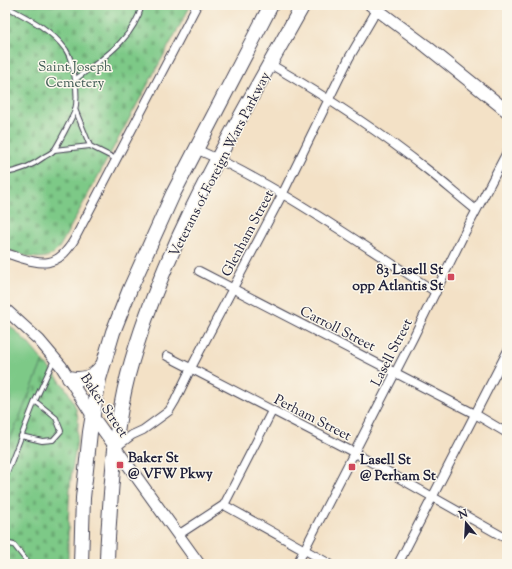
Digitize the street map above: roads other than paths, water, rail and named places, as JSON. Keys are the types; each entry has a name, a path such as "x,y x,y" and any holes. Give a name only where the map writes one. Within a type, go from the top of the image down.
{"highway":[{"name":"Veterans of Foreign Wars Parkway","path":"81,564 83,498 92,416 102,366 112,332 163,215 196,148 271,5"},
{"name":"Veterans of Foreign Wars Parkway","path":"107,564 116,447 127,381 148,313 180,237 218,159 303,5"},
{"path":"69,378 79,380 91,377 98,372 102,366"}],"main road":[{"path":"374,7 507,111"}],"street":[{"path":"5,253 42,263 52,262 60,258 74,240 197,5"},
{"name":"Glenham Street","path":"116,447 169,411 175,401 232,288 283,193 374,7"},
{"path":"270,64 329,99 429,171 476,210"},
{"path":"196,148 283,193 436,292"},
{"name":"Lasell Street","path":"296,564 507,152"},
{"name":"Carroll Street","path":"199,271 475,414 507,433"},
{"name":"Baker Street","path":"5,309 39,340 55,359 69,378 92,416 116,447 197,563"},
{"path":"398,564 434,497 507,352"},
{"name":"Perham Street","path":"167,356 353,452 507,539"},
{"path":"178,535 224,505 272,411"},
{"path":"224,505 330,564"}],"lane":[{"path":"76,79 106,57 129,35 139,16 142,5"},
{"path":"5,6 42,26 60,41 68,52 76,79 75,110 90,146"},
{"path":"5,173 14,172 32,166 54,150 75,110"},
{"path":"54,150 90,146 116,159"},
{"path":"5,478 35,401 55,359"},
{"path":"21,436 42,442 53,440 60,431 56,418 35,401"},
{"path":"5,543 14,546 30,564"}],"place":[{"name":"83 Lasell St opp Atlantis St","path":"451,277"},
{"name":"Baker St @ VFW Pkwy","path":"120,465"},
{"name":"Lasell St @ Perham St","path":"352,467"}],"park label":[{"name":"Saint Joseph Cemetery","path":"75,74"}]}
